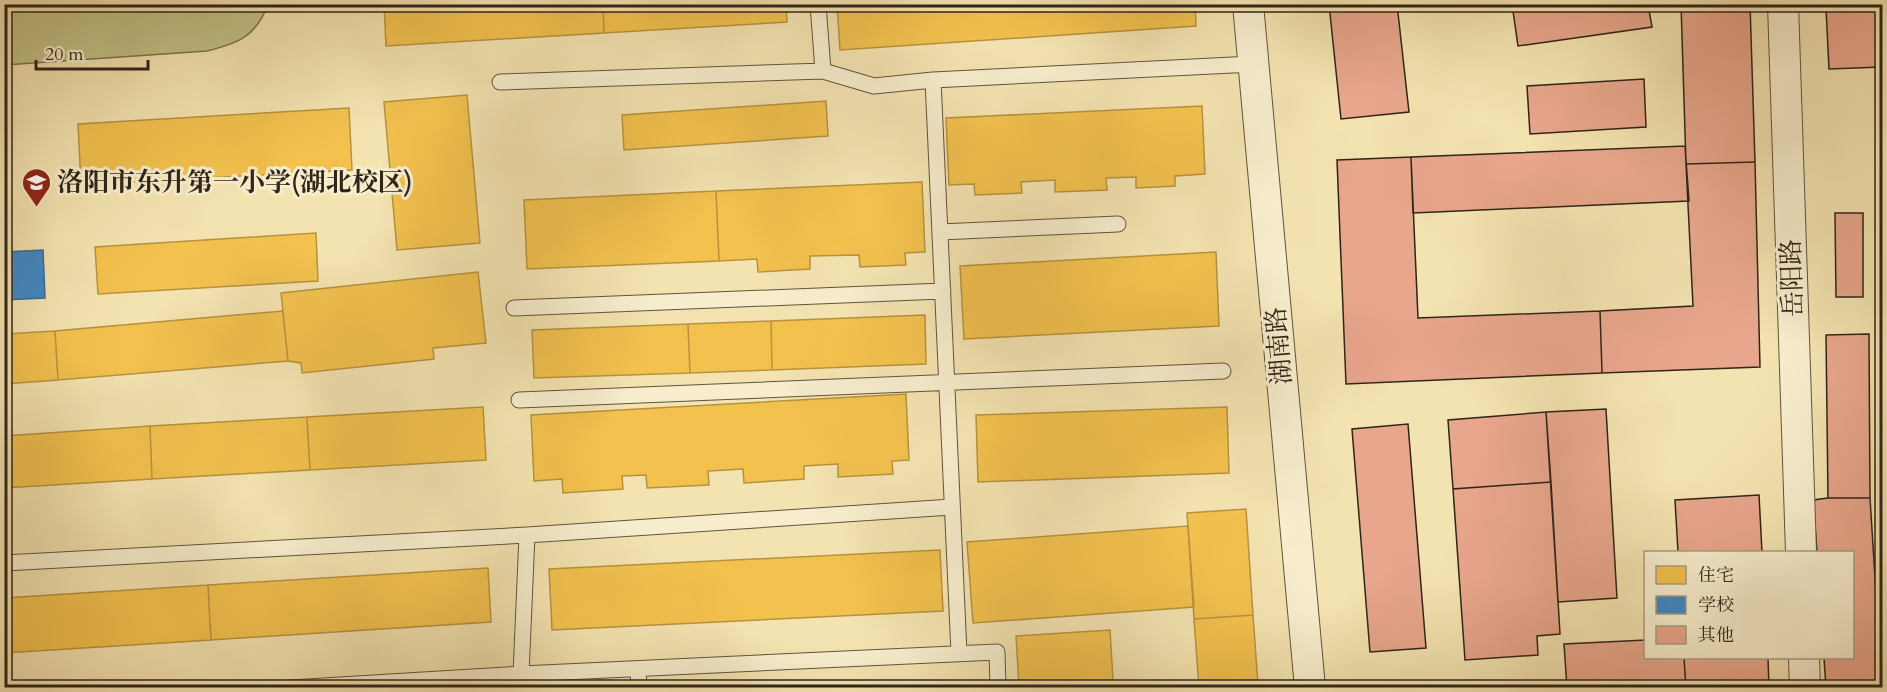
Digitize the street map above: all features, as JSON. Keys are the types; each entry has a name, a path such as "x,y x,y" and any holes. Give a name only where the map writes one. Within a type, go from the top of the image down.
{"street":[{"name":"湖南路","path":"1248,4 1310,687"},
{"name":"岳阳路","path":"1783,4 1801,551"},
{"path":"1804,659 1805,687"}],"lane":[{"path":"818,4 823,71"},
{"path":"500,82 823,71 874,86 933,80 1253,64"},
{"path":"933,80 959,653"},
{"path":"940,232 1118,224"},
{"path":"514,308 943,291"},
{"path":"519,400 1223,371"},
{"path":"4,563 527,535 952,507"},
{"path":"521,674 527,535"},
{"path":"290,687 997,652 998,687"},
{"path":"638,669 639,687"}],"shaded area":[{"path":"5,4 268,5 257,25 245,37 207,51 5,65"}],"building: 住宅":[{"path":"384,4 603,4 604,33 386,46"},
{"path":"603,4 786,4 787,22 604,33"},
{"path":"837,4 1195,4 1196,26 840,50"},
{"path":"467,95 480,243 397,250 384,102"},
{"path":"826,101 828,136 624,150 622,115"},
{"path":"1202,106 1205,174 1175,176 1175,186 1136,188 1136,177 1106,178 1107,190 1055,192 1055,180 1021,182 1022,193 975,195 974,184 949,185 946,118"},
{"path":"349,108 352,170 81,185 78,124"},
{"path":"922,182 925,252 905,253 906,265 860,267 859,255 810,256 810,269 758,272 757,259 719,261 716,191"},
{"path":"716,191 719,261 527,269 524,200"},
{"path":"316,233 318,281 98,294 95,247"},
{"path":"1216,252 1219,326 964,339 960,266"},
{"path":"478,272 486,343 433,348 434,359 302,373 301,363 288,361 281,293"},
{"path":"283,311 288,361 58,380 55,331"},
{"path":"925,315 926,364 772,370 771,321"},
{"path":"771,321 772,370 690,373 688,324"},
{"path":"688,324 690,373 534,378 532,330"},
{"path":"55,331 58,380 4,384 4,334"},
{"path":"906,394 909,460 892,461 893,474 838,477 838,464 804,466 804,479 744,483 743,469 708,471 709,485 647,488 646,475 622,476 623,489 563,493 562,479 534,481 531,415"},
{"path":"483,407 486,460 310,470 307,417"},
{"path":"1227,407 1229,473 978,482 976,415"},
{"path":"307,417 310,470 152,479 150,426"},
{"path":"150,426 152,479 4,488 4,436"},
{"path":"1246,509 1253,615 1194,619 1187,513"},
{"path":"1188,526 1194,607 973,623 967,542"},
{"path":"940,550 943,611 552,630 549,569"},
{"path":"488,568 491,622 211,640 208,585"},
{"path":"208,585 211,640 4,653 4,598"},
{"path":"1253,615 1258,685 1199,688 1194,619"},
{"path":"1110,630 1113,680 1019,686 1016,636"},
{"path":"1268,684 1268,688 1226,688 1258,685"}],"building: 学校":[{"path":"43,250 45,298 4,300 4,252"}],"building: 其他":[{"path":"1329,4 1397,4 1409,112 1341,119"},
{"path":"1512,4 1648,4 1652,27 1518,46"},
{"path":"1681,4 1750,4 1755,162 1686,164"},
{"path":"1825,4 1882,4 1882,5 1826,8"},
{"path":"1882,5 1882,67 1829,69 1826,8"},
{"path":"1644,79 1646,127 1530,134 1527,86"},
{"path":"1685,146 1689,201 1413,213 1411,157"},
{"path":"1411,157 1418,318 1600,311 1602,373 1346,384 1337,160"},
{"path":"1755,162 1760,367 1602,373 1600,311 1693,306 1686,164"},
{"path":"1835,213 1863,213 1863,297 1836,297"},
{"path":"1869,334 1870,498 1828,498 1826,335"},
{"path":"1606,409 1617,598 1558,602 1546,412"},
{"path":"1546,412 1551,482 1453,489 1448,420"},
{"path":"1408,424 1426,648 1370,652 1352,429"},
{"path":"1551,482 1560,634 1537,636 1538,655 1465,660 1453,489"},
{"path":"1759,495 1762,551 1678,551 1675,500"},
{"path":"1870,498 1882,688 1826,688 1824,659 1854,659 1854,551 1817,551 1813,500"},
{"path":"1644,640 1644,659 1684,659 1686,688 1567,688 1564,644"},
{"path":"1684,659 1768,659 1769,688 1686,688"}],"place":[{"name":"洛阳市东升第一小学(湖北校区)","path":"36,208"}]}
